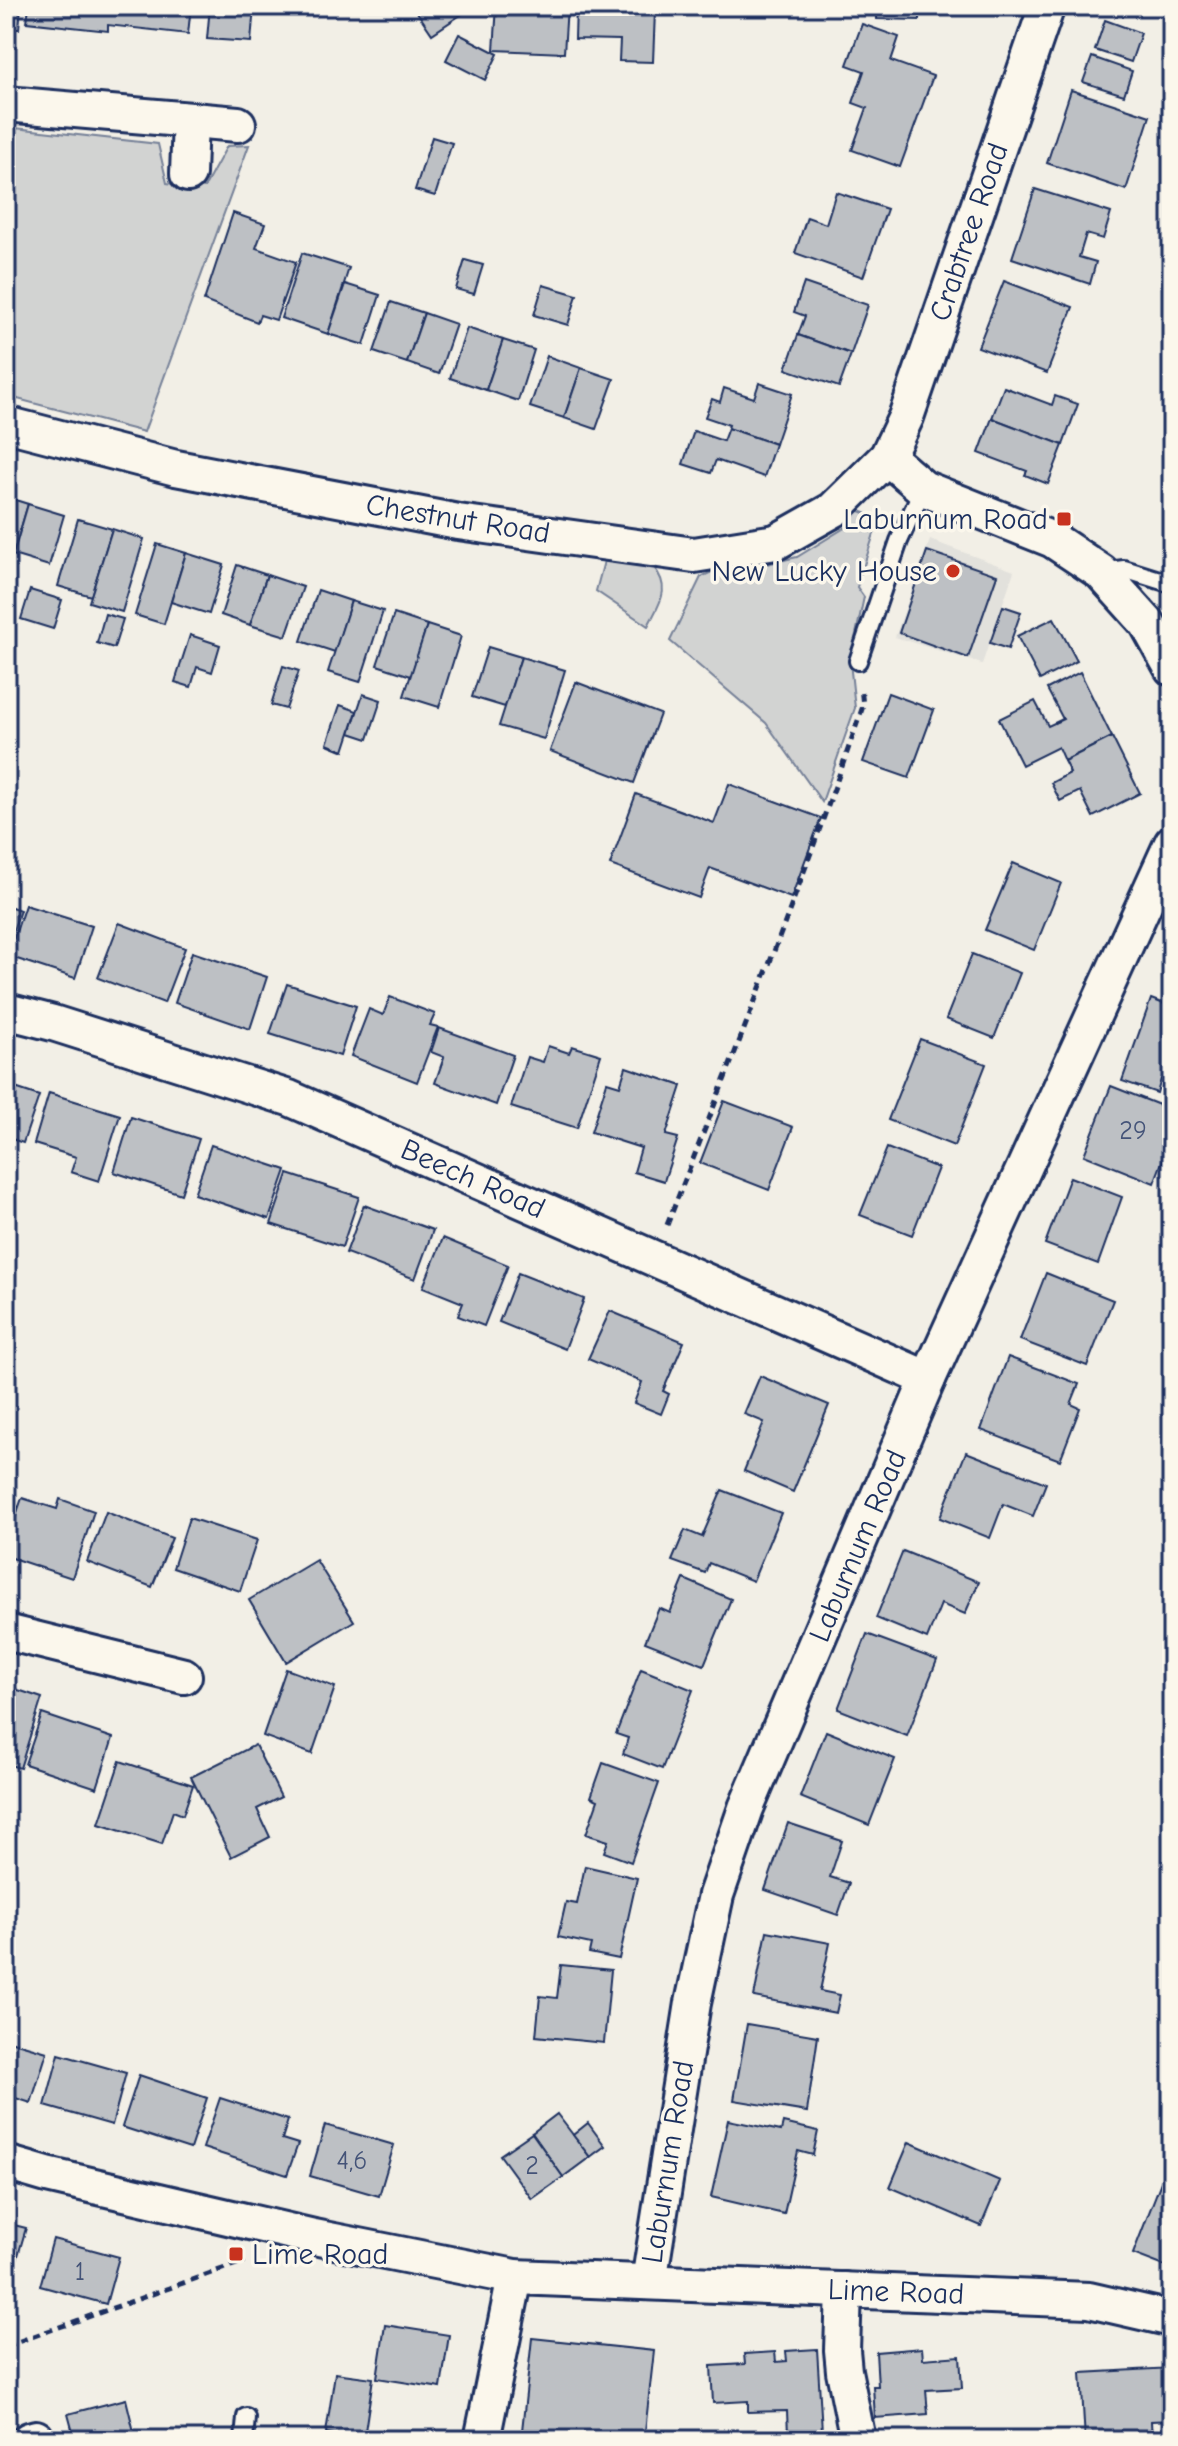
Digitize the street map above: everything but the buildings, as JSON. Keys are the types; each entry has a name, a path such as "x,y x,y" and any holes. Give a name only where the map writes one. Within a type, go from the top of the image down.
{"street":[{"name":"Crabtree Road","path":"887,457 906,417 1047,6"},
{"path":"6,104 238,124"},
{"path":"188,174 190,120"},
{"name":"Chestnut Road","path":"6,424 176,468 458,522 694,555 776,542 833,510 887,457"},
{"path":"887,457 923,488 1053,540 1101,572 1147,623 1172,668"},
{"name":"Laburnum Road","path":"649,2282 693,2003 716,1895 746,1808 928,1379 1172,843"},
{"name":"Beech Road","path":"6,1011 289,1098 928,1379"},
{"path":"6,1632 184,1676"},
{"name":"Lime Road","path":"6,2163 314,2237 515,2277 1089,2300 1172,2319"},
{"path":"482,2440 515,2277"},
{"path":"844,2290 842,2350 858,2440"},
{"path":"29,2440 37,2440"}],"lane":[{"path":"858,661 899,541 923,488"},
{"path":"1101,572 1124,569 1172,584"},
{"path":"244,2440 246,2417"}],"path":[{"path":"653,1260 826,815 863,706 858,661"},
{"path":"6,2346 256,2258"}],"shaded area":[{"path":"6,127 158,144 167,183 204,188 227,146 249,145 144,432 6,396"},
{"path":"857,510 879,518 857,587 864,597 850,662 855,708 822,802 766,723 670,641 701,577 714,571 748,568 797,557 846,527"},
{"path":"930,540 1014,571 982,664 895,637"},
{"path":"604,561 653,566 659,574 662,596 648,626 596,591"}],"place":[{"name":"Laburnum Road","path":"1064,519"},
{"name":"New Lucky House","path":"953,571"},
{"name":"Lime Road","path":"236,2254"}]}
